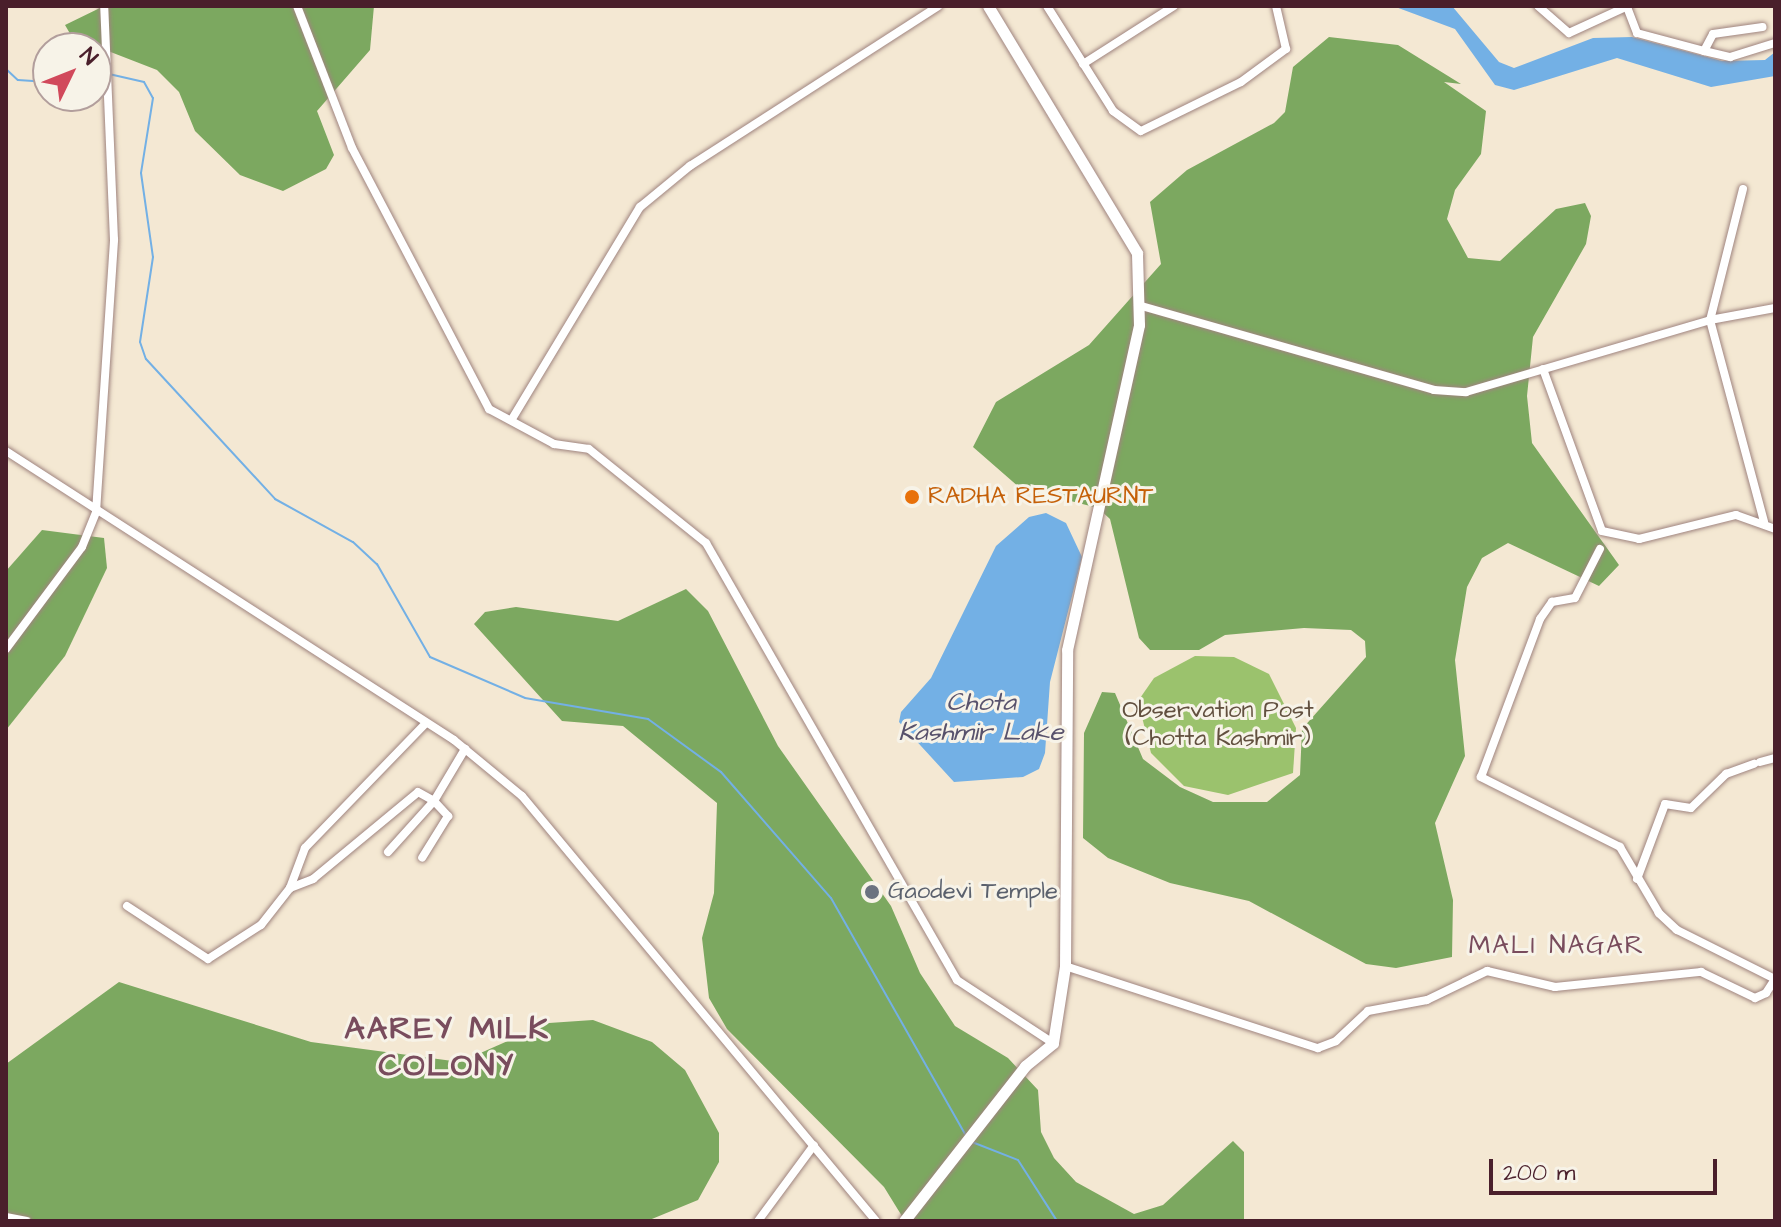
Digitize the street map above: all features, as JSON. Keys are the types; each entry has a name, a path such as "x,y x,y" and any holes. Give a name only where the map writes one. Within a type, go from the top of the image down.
{"main road":[{"path":"904,1221 960,1154 1025,1066 1053,1043 1065,966 1067,650 1138,305 1137,253 1115,208 988,6"}],"street":[{"path":"6,649 82,547 96,512 114,240 104,6"},
{"path":"297,6 352,148 489,409 554,444 589,449 706,543 957,980 1053,1043"},
{"path":"512,419 640,207 690,166 938,6"},
{"path":"1047,6 1122,122 1152,129 1286,49 1276,6"},
{"path":"1083,64 1174,6"},
{"path":"1538,6 1569,33 1628,7 1637,33 1704,51 1730,57 1775,43"},
{"path":"1704,51 1713,34 1763,27"},
{"path":"1743,189 1710,320 1764,522"},
{"path":"1138,305 1434,390 1466,392 1710,320 1775,308"},
{"path":"1543,369 1602,531 1639,539 1736,515 1764,522 1775,529"},
{"path":"6,451 465,749 522,796 876,1221"},
{"path":"1065,966 1318,1048 1336,1041 1368,1011 1427,1000 1487,971 1555,987 1701,972 1755,998 1766,993 1775,979 1677,930 1637,880 1630,860 1606,838 1481,777 1540,619 1552,602 1575,598 1600,549"},
{"path":"127,906 208,959 261,925 290,888 305,848 426,723"},
{"path":"388,852 434,801 465,749"},
{"path":"1637,880 1665,804 1691,808 1726,774 1775,758"},
{"path":"290,888 313,879 418,792 434,801 448,816 422,858"},
{"path":"758,1221 814,1145"},
{"path":"6,1217 27,1221"}],"green space":[{"path":"104,6 374,6 370,50 317,111 334,155 326,169 283,191 240,175 195,131 179,92 157,70 112,53 112,32 69,32 65,25"},
{"path":"1329,37 1398,45 1461,84 1444,82 1486,111 1481,154 1455,190 1447,219 1468,258 1500,261 1556,209 1585,203 1591,216 1586,244 1533,337 1527,396 1532,443 1619,565 1599,586 1508,543 1482,558 1467,587 1455,660 1465,756 1435,823 1453,900 1452,957 1396,968 1366,964 1249,901 1170,883 1108,858 1083,838 1084,733 1102,692 1115,693 1143,759 1180,787 1213,802 1267,802 1300,775 1302,729 1366,657 1365,641 1351,630 1304,628 1225,635 1199,650 1150,650 1139,638 1110,519 1098,508 1020,488 973,447 996,402 1089,345 1161,264 1150,202 1187,170 1274,123 1285,112 1293,67"},
{"path":"42,530 104,538 107,568 65,656 6,730 6,571"},
{"path":"686,589 708,611 778,746 891,906 920,973 955,1026 1008,1058 1038,1090 1041,1132 1054,1158 1076,1182 1134,1214 1163,1205 1233,1141 1244,1152 1244,1221 905,1221 884,1187 727,1029 709,998 702,938 714,893 717,803 623,726 562,721 474,624 485,612 516,607 618,621"},
{"name":"Observation Post (Chotta Kashmir)","path":"1195,656 1234,657 1269,674 1296,728 1293,773 1228,795 1184,786 1151,753 1138,701 1154,678"},
{"path":"119,982 311,1042 460,1062 549,1023 593,1020 652,1042 685,1070 719,1133 719,1162 698,1200 647,1221 6,1221 6,1064"}],"water":[{"path":"1393,6 1452,6 1499,62 1514,68 1593,38 1632,37 1722,61 1765,60 1775,52 1775,76 1711,87 1617,58 1514,90 1495,85 1455,29"},
{"name":"Chota Kashmir Lake","path":"1046,513 1066,523 1082,557 1050,682 1045,753 1039,769 1023,777 954,782 899,722 901,712 931,678 996,546 1029,517"}],"waterway":[{"path":"6,69 18,80 32,81"},
{"path":"112,75 144,82 153,98 141,173 153,257 140,342 146,359 275,499 353,542 377,564 430,657 525,698 648,719 721,772 831,898 965,1134"},
{"path":"972,1142 1018,1160 1057,1221"}],"place":[{"name":"RADHA RESTAURNT","path":"912,497"},
{"name":"Gaodevi Temple","path":"872,892"}],"district":[{"name":"MALI NAGAR","path":"1557,946"},
{"name":"AAREY MILK COLONY","path":"447,1048"}]}
